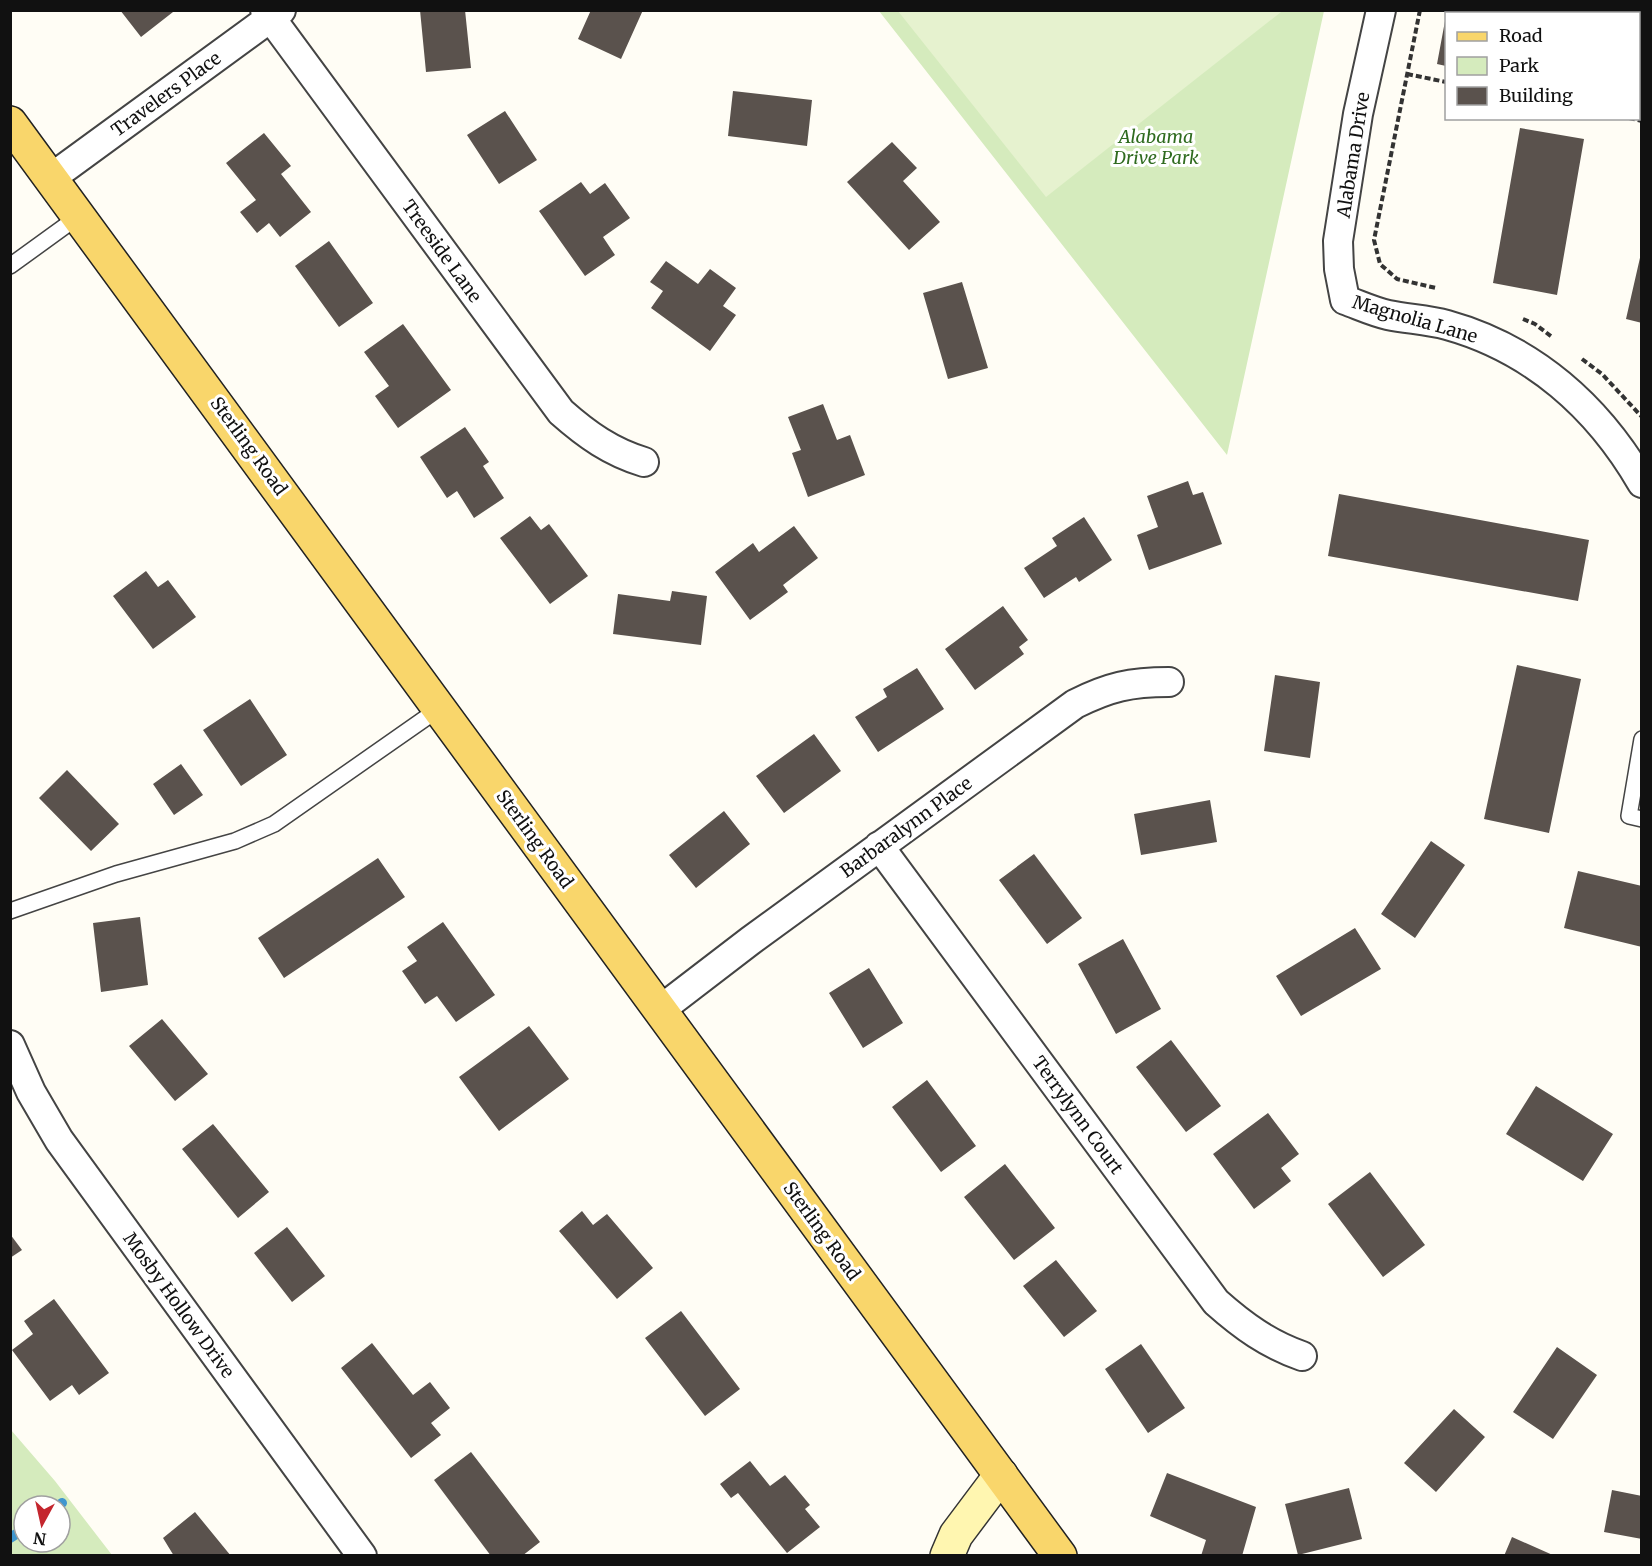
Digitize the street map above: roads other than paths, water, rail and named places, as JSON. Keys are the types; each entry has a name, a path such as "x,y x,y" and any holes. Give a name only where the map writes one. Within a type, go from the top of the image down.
{"main road":[{"name":"Sterling Road","path":"10,123 1060,1556"},
{"path":"947,1556 956,1535 1001,1475"}],"street":[{"name":"Alabama Drive","path":"1345,300 1339,269 1338,241 1358,114 1381,10"},
{"name":"Travelers Place","path":"51,178 272,13"},
{"name":"Treeside Lane","path":"272,13 561,412 589,437 622,455 644,462"},
{"name":"Magnolia Lane","path":"1345,300 1386,314 1447,325 1480,336 1539,367 1590,410 1611,435 1641,483"},
{"name":"Barbaralynn Place","path":"660,1010 879,846 1075,704 1106,688 1136,682 1168,682"},
{"name":"Terrylynn Court","path":"879,846 1216,1302 1246,1329 1282,1349 1302,1356"},
{"name":"Mosby Hollow Drive","path":"10,1045 31,1092 59,1140 362,1556"}],"lane":[{"path":"10,266 79,216"},
{"path":"10,911 116,874 235,841 274,824 440,708"},
{"path":"1641,739 1629,816 1641,819"}],"park label":[{"name":"Alabama Drive Park","path":"1156,146"}]}
